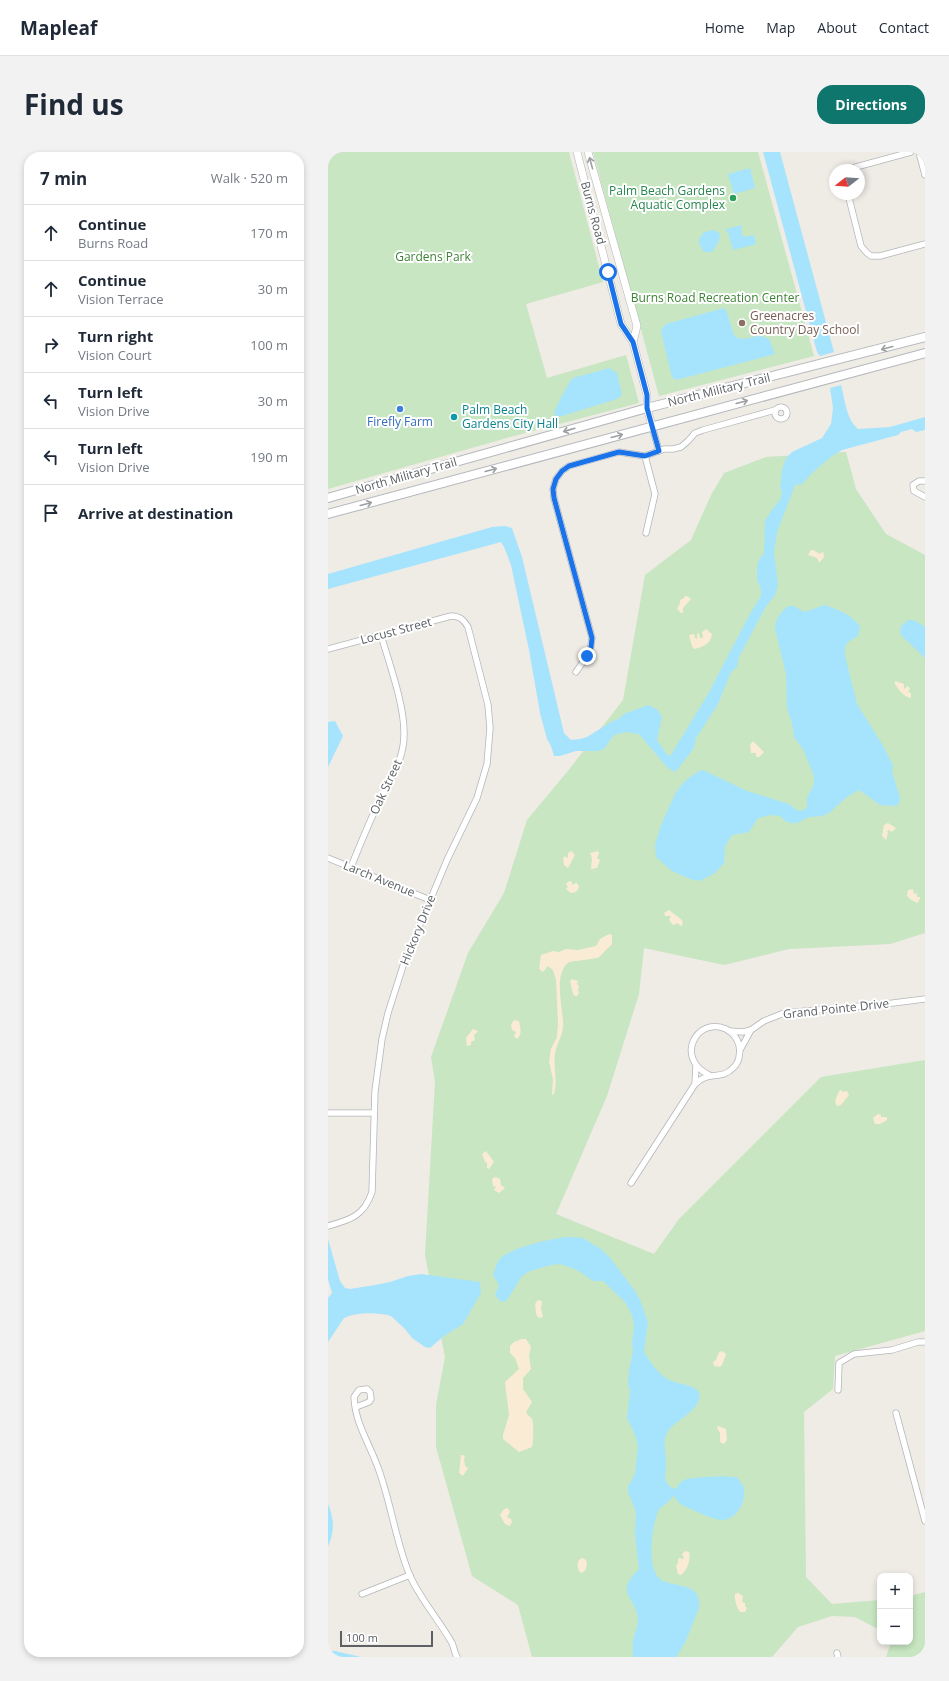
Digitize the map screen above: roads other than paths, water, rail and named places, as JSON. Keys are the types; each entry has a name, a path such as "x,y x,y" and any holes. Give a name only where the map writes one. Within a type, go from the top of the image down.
{"main road":[{"name":"North Military Trail","path":"328,498 647,408 925,337"},
{"name":"North Military Trail","path":"328,514 925,353"}],"street":[{"name":"Burns Road","path":"577,152 621,324 633,342 647,395 647,408 652,426"},
{"name":"Burns Road","path":"588,152 637,326 633,342"},
{"path":"865,165 911,152"},
{"path":"919,152 925,175"},
{"path":"850,200 861,246 871,256 880,256 925,244"},
{"path":"576,672 590,652 592,638 553,494 554,484 558,475 569,466 619,452 645,456 659,451 681,447 695,433 775,410"},
{"path":"652,426 659,451"},
{"path":"645,456 655,494 646,533"},
{"path":"925,481 919,481 913,485 914,491 925,497"},
{"name":"Locust Street","path":"328,649 451,616 456,616 464,621"},
{"name":"Hickory Drive","path":"328,1226 354,1217 361,1211 369,1200 373,1183 373,1113 378,1065 388,1013 404,963 446,860 477,798 487,764 490,746 488,705 468,627 464,621"},
{"name":"Oak Street","path":"351,867 368,825 398,764 403,748 403,714 381,634"},
{"name":"Larch Avenue","path":"328,858 430,900"},
{"name":"Grand Pointe Drive","path":"631,1183 694,1084 696,1066 691,1055 691,1049 695,1038 703,1030 718,1027 728,1031 743,1032 751,1030 764,1021 784,1013 925,999"},
{"name":"Grand Pointe Drive","path":"694,1084 709,1075 715,1076 728,1072 737,1063 740,1050 751,1030"},
{"path":"728,1031 736,1039 740,1050"},
{"path":"696,1066 709,1075"},
{"path":"328,1113 373,1113"},
{"path":"838,1390 839,1363 854,1354 892,1350 918,1342 925,1342"},
{"path":"356,1407 357,1421 379,1471 404,1560 422,1598 453,1645 455,1656"},
{"path":"896,1413 925,1521"},
{"path":"362,1594 410,1575"}],"water":[{"path":"763,152 780,152 834,352 820,356 817,352"},
{"path":"750,168 755,188 734,194 728,174"},
{"path":"742,225 741,228 743,237 754,235 756,244 733,250 726,229"},
{"path":"714,230 720,234 719,241 712,252 704,252 699,244 699,239 704,232"},
{"path":"724,308 734,335 740,339 760,336 769,339 775,354 676,380 672,377 661,332 663,327 666,324"},
{"path":"609,368 617,373 622,395 617,399 562,416 556,416 554,414 562,395 573,378"},
{"path":"841,385 848,414 858,429 890,427 925,417 925,430 916,432 912,429 901,432 898,435 842,450 832,456 812,473 802,484 795,485 777,532 774,552 778,585 775,595 765,608 739,657 737,667 731,672 718,704 696,738 694,748 674,772 666,766 639,734 626,732 614,735 604,749 598,751 576,751 560,756 554,756 547,739 540,713 529,650 511,565 501,542 328,589 328,574 492,527 505,526 512,528 522,557 564,733 571,740 587,737 620,718 624,714 648,705 658,710 662,717 657,740 668,756 671,755 708,694 761,596 761,590 757,578 757,567 759,560 764,553 765,521 780,500 782,493 780,487 782,470 786,458 792,452 822,438 831,424 833,408 830,388"},
{"path":"824,605 849,616 860,627 858,636 848,642 845,647 845,655 857,704 882,744 893,765 892,771 900,798 899,804 894,806 880,805 859,790 847,797 829,813 822,816 809,817 797,823 787,822 780,816 771,815 758,818 749,832 732,835 725,846 724,863 715,873 700,881 690,879 672,871 656,857 655,845 661,825 676,792 685,781 701,770 747,791 789,804 798,811 804,810 807,807 807,798 814,784 814,776 803,749 794,737 792,723 787,708 786,674 775,628 776,621 788,606 793,606 805,612"},
{"path":"908,620 914,620 925,627 925,658 900,633 901,626"},
{"path":"335,721 343,736 328,767 328,722"},
{"path":"569,1237 583,1238 601,1249 611,1259 635,1291 648,1322 644,1352 654,1367 663,1376 671,1381 693,1387 699,1392 697,1404 672,1426 666,1435 665,1479 668,1484 672,1488 676,1489 681,1482 688,1479 734,1477 738,1478 743,1486 744,1497 740,1508 732,1517 727,1519 721,1520 702,1514 679,1503 674,1496 658,1511 653,1529 651,1548 653,1566 656,1573 660,1579 666,1582 691,1589 696,1593 699,1599 699,1608 685,1643 676,1657 633,1657 633,1643 638,1620 634,1605 627,1590 631,1578 639,1569 635,1535 636,1512 628,1492 628,1487 635,1474 638,1445 634,1432 627,1418 630,1392 628,1384 629,1370 633,1351 632,1344 634,1325 632,1315 625,1302 603,1281 593,1281 577,1270 560,1264 530,1271 522,1276 507,1300 503,1302 500,1301 495,1295 499,1285 493,1275 496,1265 504,1256 511,1251 531,1244"},
{"path":"328,1239 340,1281 345,1288 350,1289 375,1285 421,1274 480,1282 481,1293 463,1324 444,1336 430,1348 425,1347 412,1338 391,1316 374,1313 354,1315 344,1318 328,1342 328,1298 332,1293 328,1279"},
{"path":"328,1504 332,1514 333,1530 328,1546"},
{"path":"328,1651 335,1651 361,1657 328,1657"}],"place":[{"name":"Palm Beach Gardens Aquatic Complex","path":"733,198"},
{"name":"Greenacres Country Day School","path":"742,323"},
{"name":"Firefly Farm","path":"400,409"},
{"name":"Palm Beach Gardens City Hall","path":"454,417"}],"park label":[{"name":"Gardens Park","path":"433,257"},
{"name":"Burns Road Recreation Center","path":"715,298"}]}
